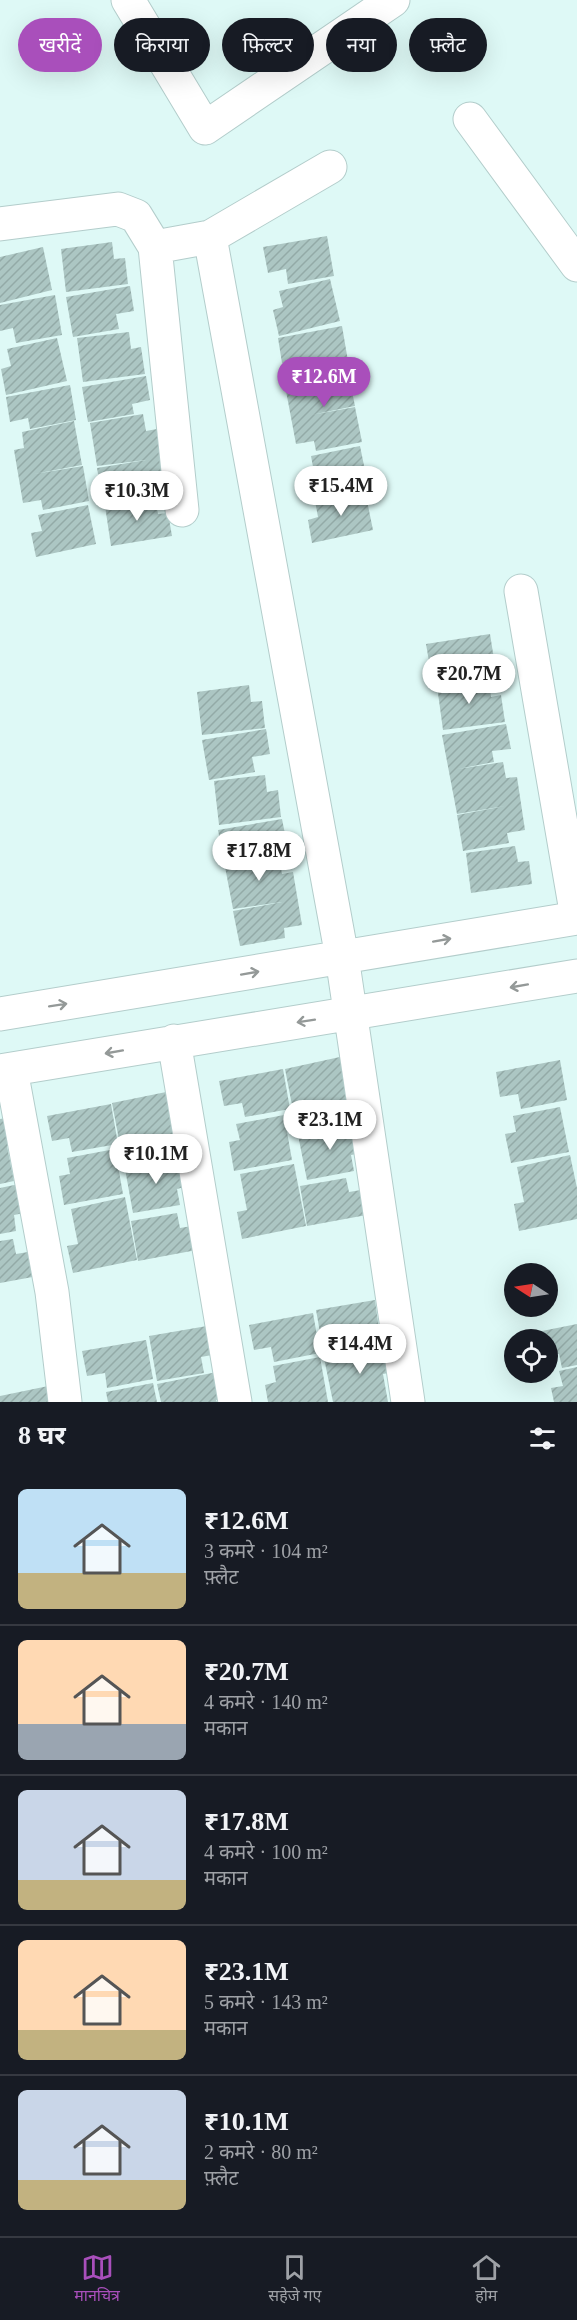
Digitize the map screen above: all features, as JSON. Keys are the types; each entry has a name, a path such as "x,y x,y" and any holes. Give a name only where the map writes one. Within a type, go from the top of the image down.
{"street":[{"path":"128,0 205,128 393,0"},
{"path":"470,119 577,265"},
{"path":"154,246 210,237 330,167"},
{"path":"0,224 118,209 136,216 154,246 182,510"},
{"path":"210,237 342,957 408,1402"},
{"path":"0,1014 577,917 521,591"},
{"path":"65,1402 52,1292 5,1070 577,976"},
{"path":"174,1041 235,1402"}],"building":[{"path":"327,236 334,276 288,284 286,269 268,273 263,247"},
{"path":"112,242 114,259 125,258 128,284 66,292 61,249"},
{"path":"43,247 52,290 0,303 0,257"},
{"path":"330,279 340,321 279,336 273,310 283,307 279,291"},
{"path":"130,286 134,311 116,314 119,329 73,337 66,297"},
{"path":"55,295 62,335 16,343 13,328 0,331 0,305"},
{"path":"342,326 348,361 302,370 301,359 282,363 278,338"},
{"path":"129,332 131,349 141,347 145,374 83,382 77,338"},
{"path":"57,338 67,381 6,395 1,369 11,366 7,349"},
{"path":"346,362 355,406 311,415 355,407 362,442 316,451 314,441 296,444 286,391 297,389 294,373"},
{"path":"146,376 150,400 132,404 134,414 88,422 82,387"},
{"path":"70,385 76,420 30,429 28,418 10,422 6,397"},
{"path":"143,414 146,431 157,429 165,482 147,485 149,495 103,503 97,468 146,460 97,466 90,423"},
{"path":"74,421 82,465 34,474 83,466 89,501 43,510 41,500 23,503 14,450 24,448 22,432"},
{"path":"360,446 368,485 308,497 303,474 314,472 311,456"},
{"path":"365,491 373,530 312,543 308,520 318,517 315,501"},
{"path":"155,498 158,514 168,513 172,536 111,546 105,506"},
{"path":"88,505 96,544 36,557 31,533 42,531 38,515"},
{"path":"490,634 494,659 476,662 479,677 433,685 426,644"},
{"path":"489,680 491,697 501,695 505,722 443,730 437,686"},
{"path":"249,685 251,702 262,701 265,728 202,735 197,692"},
{"path":"506,724 511,749 492,751 494,762 458,769 503,762 506,778 517,777 525,830 507,833 509,843 463,851 457,815 505,806 457,814 442,735"},
{"path":"266,729 270,754 252,757 255,772 209,780 202,740"},
{"path":"265,775 267,792 278,790 281,817 219,825 214,781"},
{"path":"282,819 287,844 269,847 271,858 234,864 279,857 282,874 293,872 302,925 284,928 285,938 240,946 233,911 282,902 233,909 218,830"},
{"path":"515,846 518,862 529,861 532,884 471,893 466,853"},
{"path":"349,1055 355,1082 344,1085 351,1120 297,1131 285,1069"},
{"path":"560,1060 567,1100 521,1109 518,1094 500,1097 496,1072"},
{"path":"283,1069 290,1109 245,1117 242,1103 224,1106 219,1081"},
{"path":"176,1090 178,1155 124,1166 112,1103"},
{"path":"111,1104 118,1144 72,1152 69,1138 52,1141 47,1116"},
{"path":"560,1107 569,1152 511,1163 505,1134 516,1132 513,1116"},
{"path":"284,1115 292,1160 234,1171 229,1142 240,1140 236,1124"},
{"path":"12,1117 18,1144 7,1146 14,1181 0,1184 0,1119"},
{"path":"357,1124 362,1153 351,1155 354,1171 307,1180 298,1135"},
{"path":"115,1149 123,1194 64,1205 59,1176 70,1174 67,1158"},
{"path":"570,1155 577,1188 577,1219 519,1231 514,1204 524,1202 517,1167"},
{"path":"183,1158 188,1186 177,1189 180,1205 133,1213 125,1169"},
{"path":"294,1164 306,1226 242,1239 237,1212 247,1210 240,1174"},
{"path":"346,1178 349,1192 367,1189 372,1214 307,1226 300,1186"},
{"path":"19,1184 24,1213 14,1215 16,1231 0,1234 0,1188"},
{"path":"125,1197 137,1260 73,1273 67,1246 78,1244 71,1209"},
{"path":"177,1213 180,1228 198,1225 202,1249 138,1261 131,1221"},
{"path":"13,1239 16,1254 34,1251 38,1276 0,1283 0,1241"},
{"path":"375,1300 379,1329 368,1330 371,1347 324,1355 316,1310"},
{"path":"313,1313 320,1353 274,1362 271,1347 254,1350 249,1325"},
{"path":"577,1324 577,1365 562,1368 558,1354 558,1329 552,1329"},
{"path":"207,1326 212,1355 201,1357 204,1373 157,1381 149,1336"},
{"path":"146,1340 153,1379 107,1388 105,1373 87,1376 82,1351"},
{"path":"388,1345 394,1372 383,1374 388,1402 333,1402 324,1358"},
{"path":"320,1357 328,1402 268,1402 265,1385 276,1382 273,1366"},
{"path":"577,1367 577,1402 554,1402 551,1388 563,1386 559,1371"},
{"path":"222,1371 227,1398 216,1400 217,1402 161,1402 157,1384"},
{"path":"153,1383 157,1402 108,1402 106,1392"},
{"path":"58,1384 62,1402 0,1402 0,1396"}]}
